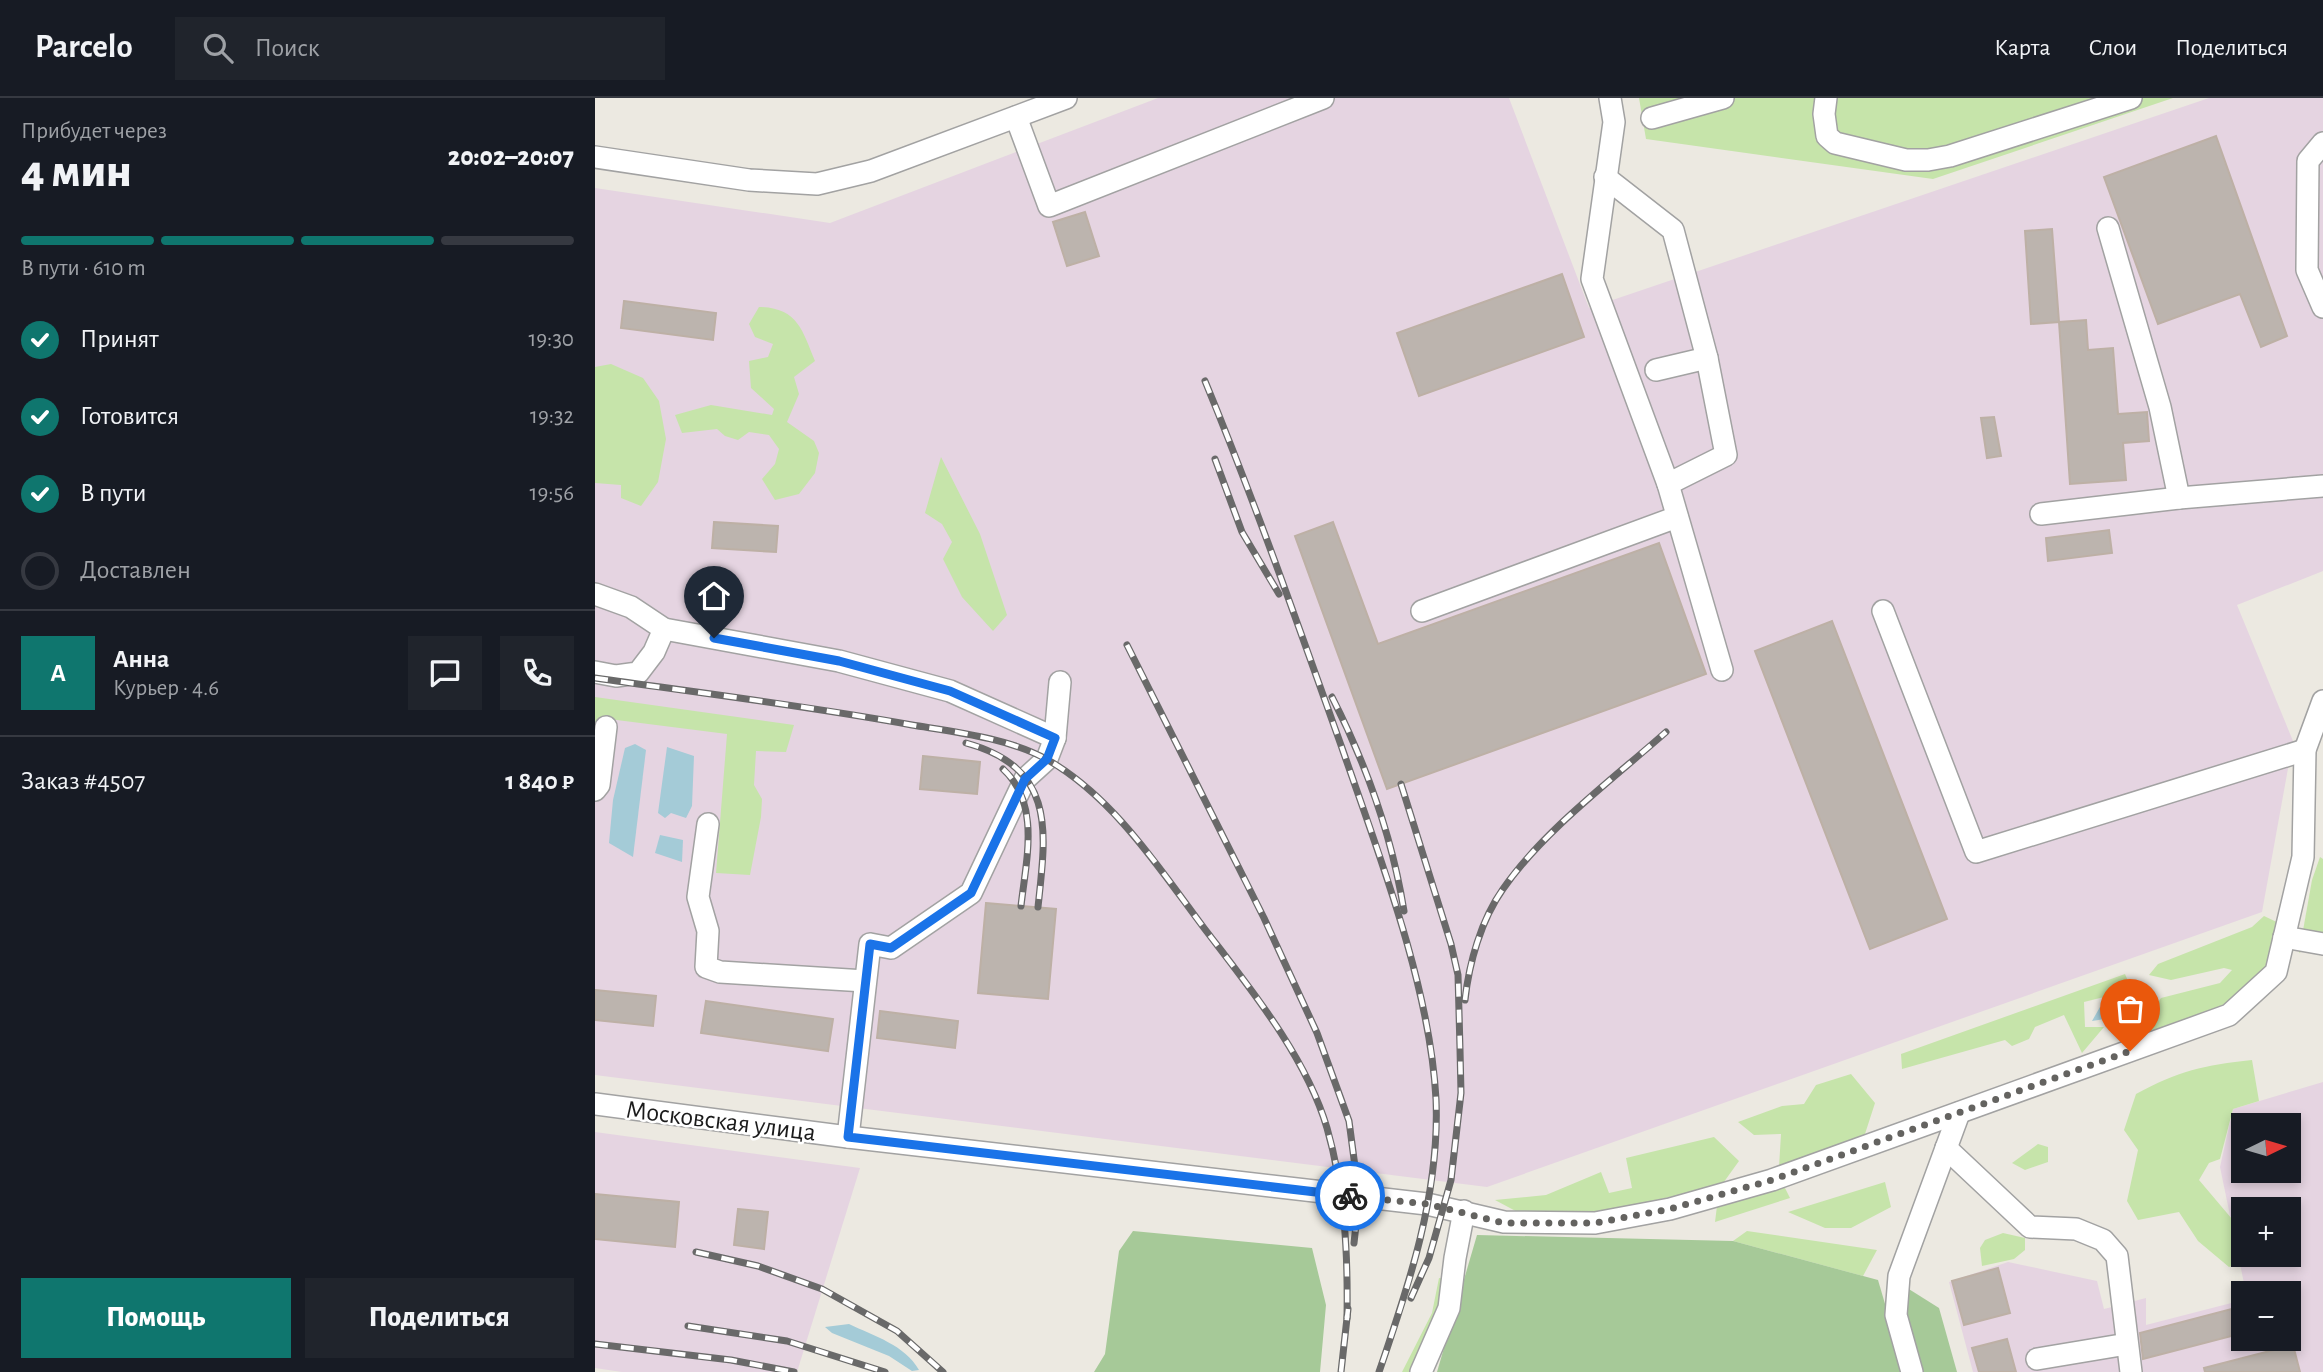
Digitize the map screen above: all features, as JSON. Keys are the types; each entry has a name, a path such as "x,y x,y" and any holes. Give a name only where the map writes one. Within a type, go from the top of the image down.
{"street":[{"path":"595,157 749,180 817,184 871,171 1066,98"},
{"path":"1016,117 1049,206 1323,98"},
{"path":"1610,98 1614,122 1592,279 1668,484 1722,670"},
{"path":"1652,118 1723,98"},
{"path":"1826,98 1824,114 1827,136 1835,143 1906,160 1950,156 2131,98"},
{"path":"2323,143 2308,161 2307,270 2323,307"},
{"path":"1605,177 1672,230 1707,358 1726,455 1668,484"},
{"path":"2108,228 2161,407 2179,498"},
{"path":"1656,370 1707,358"},
{"path":"2041,514 2179,498 2323,486"},
{"path":"1422,611 1677,517"},
{"path":"595,594 631,607 664,629 839,661 950,691 1055,738"},
{"path":"1883,611 1976,852 2305,750"},
{"path":"595,672 616,676 638,673 654,652 664,629"},
{"path":"848,1137 870,944 891,948 971,893 1025,779 1047,759 1055,738 1061,682"},
{"name":"Московская улица","path":"595,1104 848,1137 1427,1204 1465,1211 1504,1223 1595,1223 1670,1209 1772,1180 2228,1015 2276,972 2303,857 2305,750 2323,701"},
{"path":"595,790 599,785 606,727"},
{"path":"708,824 698,897 708,931 706,967 720,972 865,981"},
{"path":"2284,937 2323,944"},
{"path":"1912,1372 1896,1315 1899,1276 1959,1113"},
{"path":"1946,1148 2030,1227 2076,1229 2103,1240 2117,1256 2131,1372"},
{"path":"1421,1372 1449,1308 1455,1258 1465,1211"},
{"path":"2037,1359 2127,1344"}],"shaded area":[{"path":"1158,98 1509,98 1589,308 2209,98 2323,98 2323,571 2237,605 2293,741 2262,912 1487,1187 595,1075 595,188 830,223"},
{"path":"2323,1082 2323,1372 1973,1372 1949,1282 2008,1262 2097,1281 2104,1309 2146,1298 2146,1325 2231,1303 2231,1351 2301,1351 2301,1281 2244,1281 2241,1267 2301,1267 2301,1197 2231,1197 2231,1220 2220,1167 2231,1118 2231,1183 2301,1183 2301,1113 2232,1113 2233,1109"},
{"path":"595,1132 860,1168 797,1372 622,1372 595,1368"}],"green space":[{"path":"1639,98 2173,98 1933,179 1646,139"},
{"path":"759,307 772,308 790,316 802,331 815,361 794,377 799,394 787,422 814,441 819,453 815,473 799,494 775,500 762,479 775,464 779,449 769,435 749,432 738,440 725,436 717,429 682,433 675,415 711,405 772,415 774,409 751,388 749,361 768,357 773,344 755,337 749,324"},
{"path":"611,364 643,378 659,401 666,439 658,482 641,506 621,498 621,485 595,483 595,367"},
{"path":"941,457 980,534 1007,615 993,631 962,597 943,559 952,542 942,524 925,513"},
{"path":"595,697 794,725 786,752 756,751 754,785 762,799 750,875 716,873 727,734 601,718 595,752"},
{"path":"2320,857 2323,859 2323,941 2299,953 2312,880"},
{"path":"2264,916 2283,925 2266,967 2252,989 2217,1009 2141,1037 2140,1027 2161,998 2220,983 2232,970 2224,968 2171,980 2149,975 2158,964 2252,927"},
{"path":"2125,974 2132,990 2084,1002 2085,1027 2104,1027 2082,1053 2064,1015 2035,1027 2029,1039 2012,1046 2005,1040 1902,1069 1901,1054"},
{"path":"2252,1060 2259,1101 2233,1109 2220,1159 2209,1163 2199,1180 2231,1218 2229,1267 2198,1241 2179,1212 2138,1220 2127,1201 2138,1150 2124,1130 2136,1094 2192,1070"},
{"path":"1851,1074 1875,1103 1864,1137 1779,1167 1781,1134 1754,1135 1738,1122 1782,1106 1804,1104 1816,1085"},
{"path":"1714,1137 1739,1161 1721,1186 1577,1217 1523,1215 1495,1200 1546,1195 1601,1172 1609,1193 1632,1188 1626,1158"},
{"path":"2038,1144 2048,1147 2048,1162 2025,1170 2012,1163"},
{"path":"1885,1182 1891,1207 1851,1228 1825,1228 1788,1212"},
{"path":"1784,1186 1790,1198 1715,1222 1717,1206"},
{"path":"1133,1231 1312,1248 1326,1305 1320,1372 1094,1372 1105,1354 1119,1251"},
{"path":"1747,1231 1877,1250 1863,1276 1733,1241"},
{"path":"2003,1233 2025,1238 2025,1250 2014,1259 1982,1266 1980,1248 1985,1240"},
{"path":"1477,1235 1733,1241 1878,1280 1905,1372 1437,1372"},
{"path":"1439,1278 1448,1279 1417,1372 1402,1372 1432,1313"},
{"path":"1904,1286 1939,1308 1957,1372 1915,1372 1901,1318"}],"water":[{"path":"635,744 646,750 633,857 609,843 613,800 625,748"},
{"path":"667,747 694,756 692,806 686,818 671,813 665,818 658,813"},
{"path":"660,835 683,840 682,862 655,853"},
{"path":"2123,1003 2139,1007 2141,1020 2134,1027 2117,1033 2111,1018 2092,1021 2100,1007"},
{"path":"849,1324 897,1348 913,1361 919,1370 912,1371 889,1356 832,1333 825,1327"}],"building":[{"path":"2216,136 2287,336 2261,347 2240,294 2158,324 2104,177"},
{"path":"1085,212 1099,256 1067,266 1053,222"},
{"path":"2052,229 2059,322 2031,324 2025,231"},
{"path":"1562,274 1584,337 1419,396 1397,333"},
{"path":"624,301 716,313 713,340 621,328"},
{"path":"2086,320 2088,350 2113,348 2118,414 2147,412 2149,441 2123,443 2126,480 2070,484 2059,322"},
{"path":"1994,417 2001,456 1987,458 1981,418"},
{"path":"714,522 778,526 776,552 712,548"},
{"path":"1333,522 1378,644 1659,543 1706,674 1387,789 1295,536"},
{"path":"2109,530 2112,553 2048,561 2046,538"},
{"path":"1832,621 1947,919 1870,949 1755,651"},
{"path":"923,756 980,762 977,794 920,789"},
{"path":"986,903 1056,909 1048,999 978,993"},
{"path":"595,990 656,996 653,1026 595,1020"},
{"path":"706,1001 833,1019 828,1051 701,1033"},
{"path":"880,1011 958,1021 955,1048 877,1038"},
{"path":"595,1194 679,1202 675,1247 595,1239"},
{"path":"738,1209 768,1212 764,1249 734,1245"},
{"path":"1998,1268 2010,1313 1964,1325 1952,1281"},
{"path":"2231,1309 2231,1336 2143,1359 2140,1333"},
{"path":"2007,1339 2016,1372 1979,1372 1972,1348"},
{"path":"2270,1351 2295,1351 2300,1372 2205,1372 2204,1368"}],"railway":[{"path":"1205,381 1276,564 1401,921 1432,1056 1436,1134 1428,1204 1411,1272 1379,1372"},
{"path":"1215,459 1242,532 1279,594"},
{"path":"1127,645 1264,918 1317,1033 1349,1121 1359,1197 1354,1243"},
{"path":"595,678 833,712 981,737 1033,752 1072,776 1094,794 1134,836 1257,998 1291,1049 1318,1101 1333,1152 1342,1199 1347,1318"},
{"path":"1332,697 1356,748 1376,801 1392,855 1404,911"},
{"path":"1465,1000 1477,942 1488,914 1503,889 1558,826 1666,732"},
{"path":"966,743 996,754 1017,769 1031,786 1039,806 1043,829 1038,907"},
{"path":"1003,769 1015,783 1027,816 1028,852 1021,906"},
{"path":"1401,784 1451,944 1458,975 1461,1093 1451,1180 1429,1258 1411,1298"},
{"path":"696,1252 758,1266 822,1289 897,1331 943,1372"},
{"path":"1341,1372 1348,1309"},
{"path":"688,1326 787,1341 885,1372"},
{"path":"595,1344 731,1360 794,1372"}],"way so far":[{"path":"1350,1196 1427,1204 1465,1211 1504,1223 1595,1223 1670,1209 1772,1180 2130,1051"}],"route":[{"path":"714,638 839,661 950,691 1055,738 1047,759 1025,779 971,893 891,948 870,944 848,1137 1350,1196"}]}
